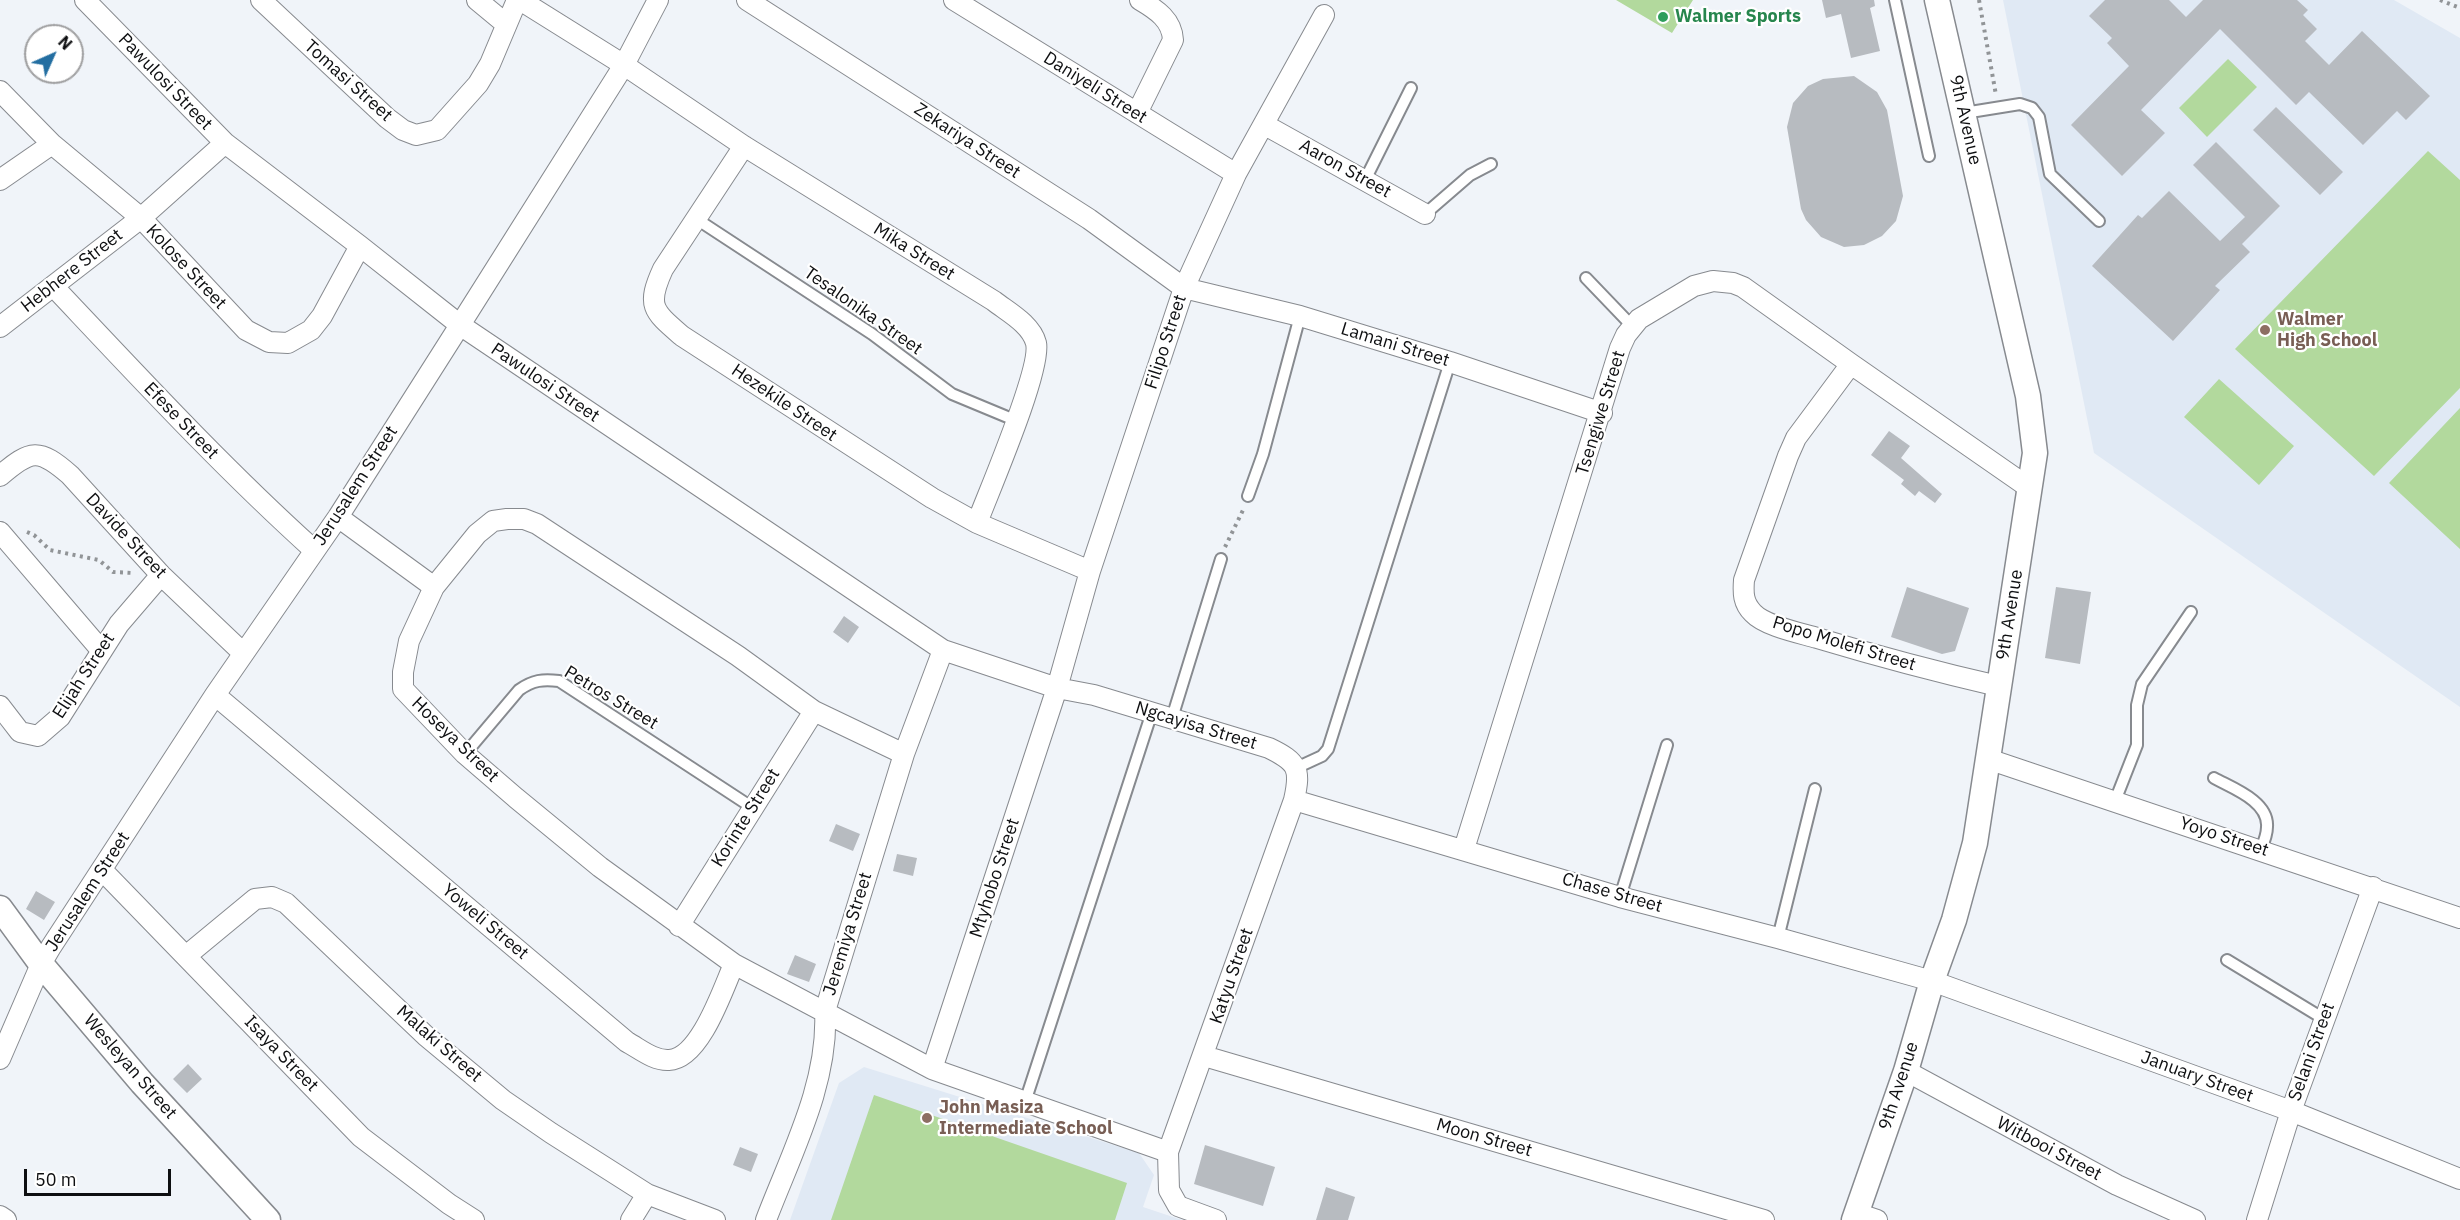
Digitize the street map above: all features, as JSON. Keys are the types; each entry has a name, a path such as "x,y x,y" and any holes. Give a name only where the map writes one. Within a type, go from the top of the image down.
{"street":[{"name":"Pawulosi Street","path":"85,0 225,143 460,326 943,650 1057,688"},
{"name":"Tomasi Street","path":"261,0 387,118 403,130 416,135 437,130 478,84 490,64 518,0"},
{"path":"477,0 506,24"},
{"name":"Mika Street","path":"518,0 624,65 744,146 994,301 1027,327 1036,344 1032,371 1017,421 977,523"},
{"name":"Jerusalem Street","path":"0,1059 41,964 214,695 338,517 624,65 658,0"},
{"name":"Zekariya Street","path":"747,0 1089,219 1184,288"},
{"name":"Daniyeli Street","path":"954,0 1236,174"},
{"path":"1137,113 1173,40 1173,28 1140,0"},
{"name":"9th Avenue","path":"1862,1218 1932,981 1954,920 1975,843 1998,686 2011,621 2034,453 2028,396 1937,0"},
{"name":"Filipo Street","path":"1057,688 1090,571 1184,288 1236,174 1324,15"},
{"name":"Kolose Street","path":"0,91 52,144 141,218 246,330 269,342 288,343 311,330 322,316 360,246"},
{"name":"Aaron Street","path":"1265,125 1425,214"},
{"name":"Hebhere Street","path":"0,327 141,218 225,143"},
{"path":"0,180 52,144"},
{"name":"Hezekile Street","path":"744,146 663,269 652,303 658,316 682,336 893,475 977,523 1090,571"},
{"name":"Tsengiwe Street","path":"1464,849 1602,413 1620,348 1639,319 1694,286 1705,282 1721,281 1743,287 2028,487"},
{"name":"Efese Street","path":"53,286 156,397 255,497 314,550"},
{"name":"Lamani Street","path":"1184,288 1300,316 1450,362 1602,413"},
{"name":"Popo Molefi Street","path":"1851,364 1796,438 1788,456 1744,580 1743,595 1747,606 1754,615 1785,629 1912,666 1998,686"},
{"name":"Davide Street","path":"0,476 26,456 42,455 56,463 70,475 161,575 243,653"},
{"path":"338,517 434,587"},
{"name":"Hoseya Street","path":"825,1011 734,964 679,926 600,867 465,754 403,689 403,672 409,641 434,587 477,534 493,521 524,519 537,524 719,643 814,711 904,754"},
{"path":"0,532 101,650"},
{"name":"Elijah Street","path":"0,706 20,732 38,736 60,717 101,650 141,596 161,575"},
{"name":"Jeremiya Street","path":"766,1220 818,1084 826,1034 825,1011 904,754 943,650"},
{"name":"Ngcayisa Street","path":"1057,688 1094,695 1172,717 1269,748 1286,756 1296,768"},
{"name":"Mtyhobo Street","path":"932,1069 1057,688"},
{"name":"Yoweli Street","path":"214,695 627,1042 655,1058 678,1059 700,1038 734,964"},
{"name":"Korinte Street","path":"679,926 814,711"},
{"name":"Yoyo Street","path":"1988,759 2373,886 2460,918"},
{"path":"1294,800 1298,782 1296,768"},
{"name":"Chase Street","path":"1294,800 1620,897 1932,981"},
{"name":"Katyu Street","path":"1168,1152 1294,800"},
{"name":"Isaya Street","path":"102,870 362,1137 449,1204 474,1220"},
{"name":"Selani Street","path":"2257,1220 2291,1111 2373,886"},
{"name":"Malaki Street","path":"186,956 255,899 272,897 286,903 426,1036 503,1100 646,1194 715,1220"},
{"name":"Wesleyan Street","path":"0,908 41,964 157,1099 268,1220"},
{"name":"January Street","path":"1932,981 2291,1111 2460,1179"},
{"path":"825,1011 932,1069 1168,1152 1169,1190 1178,1206 1216,1220"},
{"name":"Moon Street","path":"1204,1056 1764,1220"},
{"name":"Witbooi Street","path":"1906,1071 2116,1185 2194,1220"},
{"path":"631,1220 646,1194"},
{"path":"0,1216 6,1220"}],"lane":[{"path":"1895,0 1929,156"},
{"path":"1365,180 1411,88"},
{"path":"1964,113 2027,104 2036,111 2050,174 2099,222"},
{"path":"1425,214 1470,175 1491,164"},
{"name":"Tesalonika Street","path":"695,218 872,334 952,394 1017,421"},
{"path":"1586,278 1633,327"},
{"path":"1248,496 1263,454 1300,316"},
{"path":"1296,768 1322,756 1331,741 1450,362"},
{"path":"1172,717 1221,559"},
{"path":"2115,801 2137,745 2137,705 2142,684 2191,612"},
{"name":"Petros Street","path":"465,754 519,690 529,683 542,679 559,681 753,808"},
{"path":"1025,1102 1152,712"},
{"path":"1620,897 1667,745"},
{"path":"2214,778 2251,799 2264,812 2268,826 2261,849"},
{"path":"1778,938 1815,789"},
{"path":"2228,960 2324,1019"}],"path":[{"path":"1979,0 1998,108"},
{"path":"2440,0 2460,8"},
{"path":"1221,559 1248,496"},
{"path":"25,532 34,535 50,550 99,560 113,572 161,575"}],"shaded area":[{"name":"Walmer High School","path":"2003,0 2394,0 2460,38 2460,707 2094,453"},
{"name":"John Masiza Intermediate School","path":"864,1067 1139,1153 1154,1175 1143,1207 1182,1220 790,1220 839,1083"}],"green space":[{"name":"Walmer Sports","path":"1616,0 1693,0 1672,33"},
{"path":"2228,59 2257,87 2207,137 2179,108"},
{"path":"2428,151 2460,180 2460,388 2374,476 2235,349"},
{"path":"2219,379 2294,446 2259,485 2184,417"},
{"path":"2460,408 2460,549 2389,483"},
{"name":"John Masiza Intermediate School","path":"874,1095 1127,1183 1115,1220 831,1220"}],"building":[{"path":"1822,0 1874,0 1875,6 1870,8 1880,51 1851,58 1841,14 1826,18"},
{"path":"2105,0 2169,0 2186,17 2203,0 2297,0 2308,10 2303,15 2317,29 2305,41 2329,65 2362,31 2430,96 2406,120 2397,111 2363,145 2309,92 2296,105 2220,29 2141,110 2165,133 2122,176 2071,125 2129,66 2107,43 2112,38 2089,16"},
{"path":"1854,76 1877,92 1887,110 1903,196 1896,221 1882,236 1864,245 1844,247 1821,237 1806,220 1801,209 1787,127 1793,103 1808,86 1823,79"},
{"path":"2276,107 2343,172 2320,195 2253,130"},
{"path":"2216,142 2280,206 2242,244 2250,252 2215,286 2220,290 2173,341 2092,266 2138,215 2142,218 2169,191 2220,241 2245,217 2193,165"},
{"path":"1889,431 1910,446 1901,458 1942,494 1935,503 1919,491 1915,496 1901,484 1904,480 1871,455"},
{"path":"1907,587 1969,608 1955,651 1942,654 1891,637"},
{"path":"2056,587 2091,592 2080,664 2045,658"},
{"path":"844,616 859,627 848,643 833,632"},
{"path":"836,824 860,834 853,851 829,841"},
{"path":"897,854 917,858 913,876 893,871"},
{"path":"36,891 55,902 44,920 26,909"},
{"path":"795,955 816,964 809,982 787,974"},
{"path":"188,1064 202,1079 187,1093 173,1079"},
{"path":"1205,1145 1275,1167 1263,1206 1194,1184"},
{"path":"740,1147 758,1154 751,1172 733,1165"},
{"path":"1326,1187 1355,1197 1348,1220 1316,1220"}],"place":[{"name":"Walmer Sports","path":"1663,17"},
{"name":"Walmer High School","path":"2265,330"},
{"name":"John Masiza Intermediate School","path":"927,1118"}]}
